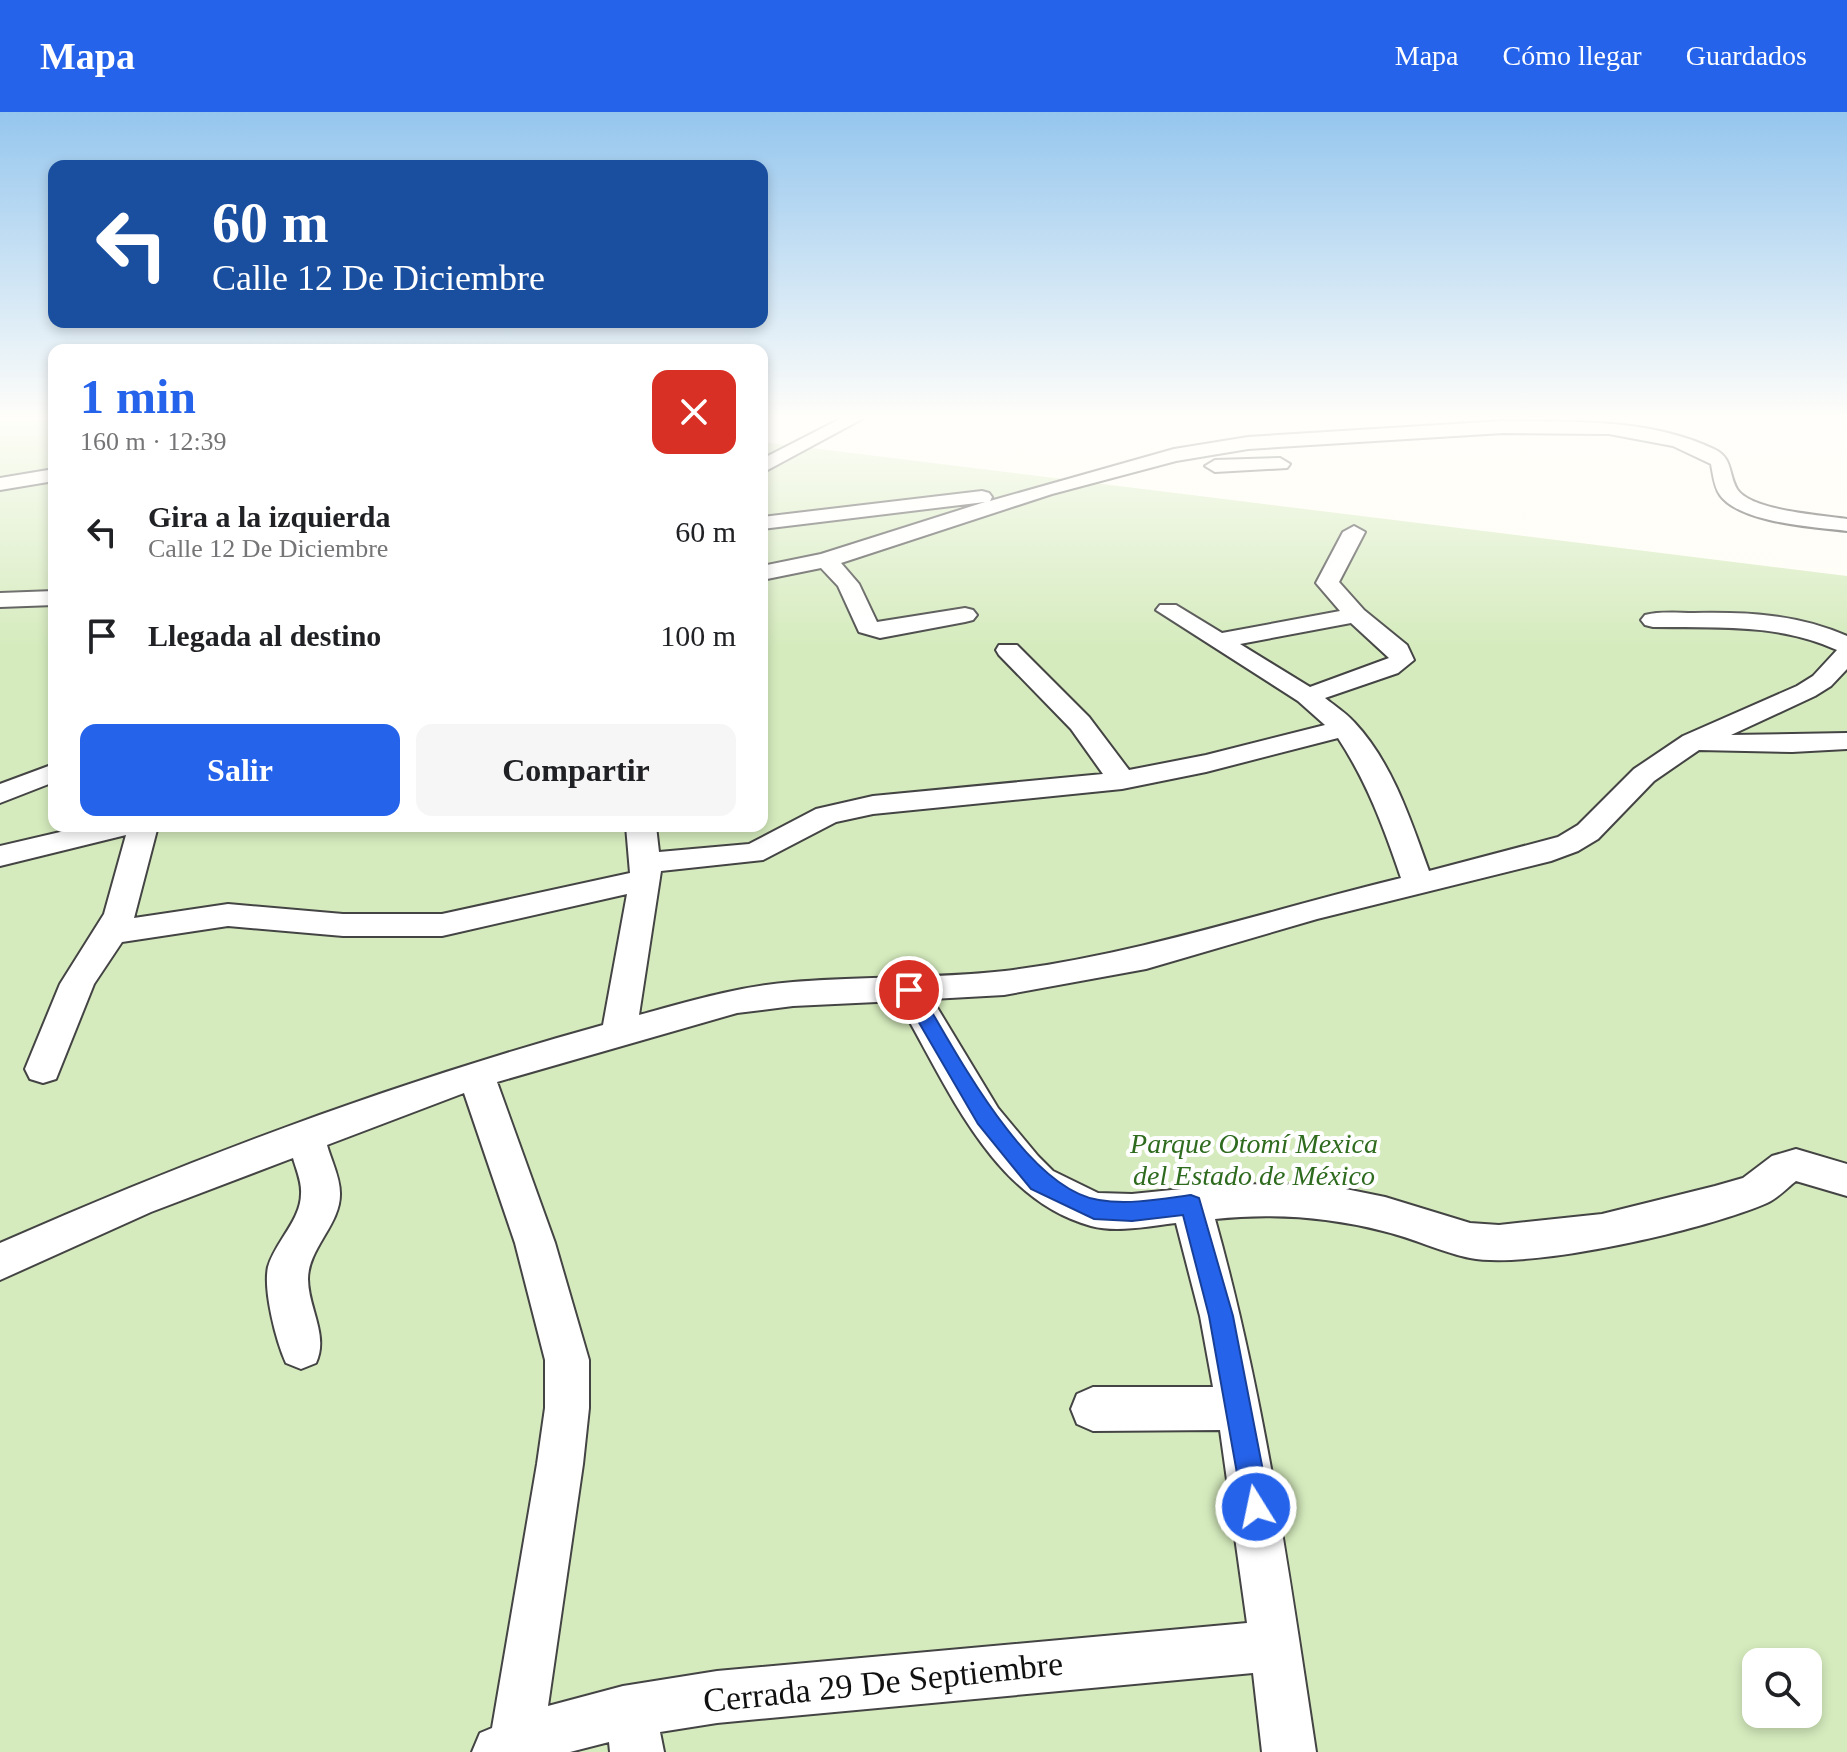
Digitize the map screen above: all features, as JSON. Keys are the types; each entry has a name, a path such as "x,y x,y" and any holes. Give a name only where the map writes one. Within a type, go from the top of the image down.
{"street":[{"path":"768,522 998,496"},
{"path":"768,572 826,560 1028,496"},
{"path":"1732,496 1744,505 1779,516 1847,525"},
{"path":"1307,696 1389,668 1402,660 1398,650 1356,615 1327,583 1354,532"},
{"path":"826,560 848,584 867,627 880,631 897,629 965,615"},
{"path":"0,600 48,598"},
{"path":"1168,610 1307,696 1345,728 1371,767 1394,815 1418,883"},
{"path":"1217,641 1356,615"},
{"path":"0,1262 137,1200 476,1074 737,1001 793,994 1004,983 1146,957 1418,883 1485,869 1568,844 1588,832 1644,775 1693,742 1806,691 1846,655 1810,628 1766,619 1657,631"},
{"path":"1008,650 1080,723 1122,780"},
{"path":"112,932 228,915 343,925 442,925 646,871 752,853 766,849 818,817 868,806 1122,780 1189,767 1345,728"},
{"path":"1693,742 1792,744 1847,741"},
{"path":"0,794 48,774"},
{"path":"0,856 101,832"},
{"path":"43,1069 77,984 89,961 112,932 131,879 142,832"},
{"path":"619,1033 646,871 642,832"},
{"path":"909,990 985,1118 1039,1182 1094,1210 1132,1211 1274,1200 1326,1202 1385,1214 1470,1240 1499,1243 1602,1231 1715,1203 1756,1190 1777,1173 1796,1165 1847,1180"},
{"path":"476,1074 535,1243 567,1360 567,1408 560,1464 507,1748"},
{"path":"301,1349 287,1281 289,1265 320,1204 321,1190 305,1135"},
{"path":"1191,1205 1221,1316 1238,1408 1263,1552 1289,1752"},
{"path":"1093,1409 1238,1408"},
{"name":"Cerrada 29 De Septiembre","path":"507,1748 567,1727 634,1732 755,1692 1274,1646"}],"green space":[{"name":"Parque Otomí Mexica del Estado de México","path":"0,496 48,496 48,832 768,832 768,496 1195,496 1847,576 1847,1752 0,1752"}],"route":[{"path":"909,990 985,1118 1039,1182 1067,1199 1094,1210 1132,1211 1191,1205 1221,1316 1256,1507"}]}
